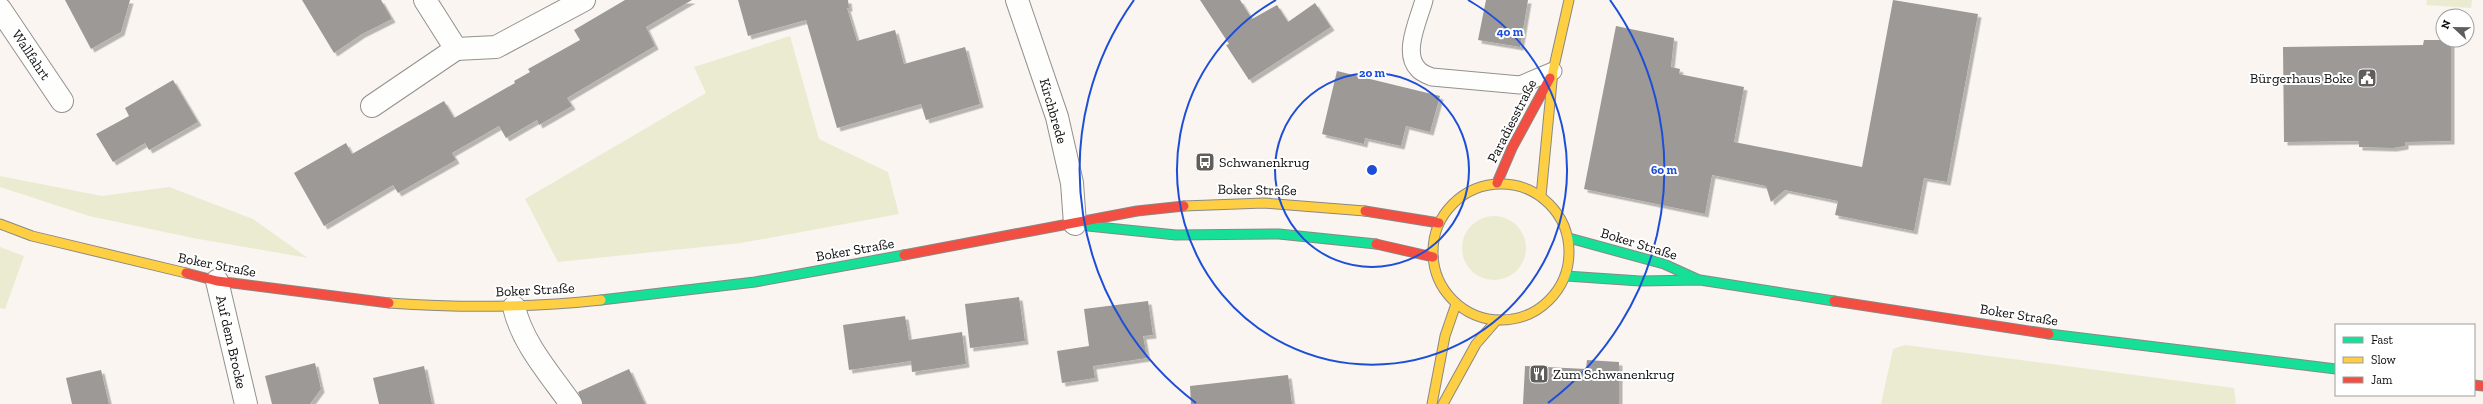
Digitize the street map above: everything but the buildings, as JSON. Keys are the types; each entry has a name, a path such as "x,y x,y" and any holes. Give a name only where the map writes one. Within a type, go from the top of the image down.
{"main road":[{"name":"Paradiesstraße","path":"1541,196 1553,71 1569,0"},
{"name":"Paradiesstraße","path":"1497,183 1512,148 1553,71"},
{"path":"1497,183 1520,186 1541,196 1559,214 1569,238 1570,257 1566,276 1555,295 1538,310 1518,319 1496,321 1475,316 1456,304 1444,291 1436,274 1433,257 1434,240 1439,223 1453,203 1468,193 1497,183"},
{"name":"Boker Straße","path":"0,224 32,236 216,281 365,302 449,307 514,307 580,302 755,282 1075,224 1121,212 1186,204 1240,202 1327,206 1439,223"},
{"name":"Boker Straße","path":"1075,224 1176,235 1279,234 1339,239 1369,242 1433,257"},
{"name":"Boker Straße","path":"1569,238 1664,264 1700,280"},
{"name":"Boker Straße","path":"1566,276 1640,281 1700,280 2065,336 2335,369"},
{"path":"1432,404 1445,336 1456,304"},
{"path":"1444,404 1476,344 1496,321"}],"street":[{"path":"425,0 456,49"},
{"path":"372,106 456,49 496,47 584,0"},
{"name":"Kirchbrede","path":"1017,0 1057,117 1072,183 1075,224"},
{"name":"Wallfahrt","path":"0,9 62,101"},
{"name":"Auf dem Brocke","path":"216,281 246,404"},
{"path":"514,307 517,321 529,343 571,404"}],"lane":[{"path":"1424,0 1410,50 1413,62 1419,70 1432,77 1520,85 1553,71"}],"green space":[{"path":"2427,0 2472,0 2471,8 2426,5"},
{"path":"790,36 819,139 888,172 899,214 741,243 558,262 525,199 706,93 694,67"},
{"path":"0,176 102,196 169,187 253,219 308,258 193,238 89,216 0,187"},
{"path":"1488,216 1500,216 1517,225 1524,236 1526,248 1524,260 1517,271 1500,280 1488,280 1476,275 1467,266 1462,254 1462,242 1467,230 1476,221"},
{"path":"0,247 24,256 5,309 0,308"},
{"path":"1905,345 2234,388 2236,404 1881,404 1893,349"}],"traffic: fast":[{"path":"1088,226 1176,235 1279,234 1376,244"},
{"path":"1569,238 1664,264 1697,279"},
{"path":"601,300 755,282 904,255"},
{"path":"1566,276 1640,281 1700,280 1834,301"},
{"path":"2049,334 2335,369"}],"traffic: slow":[{"path":"1541,196 1553,71 1569,0"},
{"path":"1494,184 1508,184 1527,189 1539,195 1554,209 1564,226 1568,239 1569,252 1568,265 1564,278 1558,290 1544,305 1539,309 1521,317 1508,320 1494,320 1475,315 1463,309 1448,295 1444,290 1436,272 1433,259 1433,245 1438,226 1444,214 1458,199 1463,195 1481,187 1494,184"},
{"path":"1184,206 1264,203 1365,211"},
{"path":"0,224 32,236 186,273"},
{"path":"389,303 443,306 522,306 601,300"},
{"path":"1432,404 1445,336 1456,304"},
{"path":"1443,404 1476,344 1496,321"}],"traffic: jam":[{"path":"1497,183 1512,148 1550,78"},
{"path":"904,255 1137,211 1184,206"},
{"path":"1365,211 1439,223"},
{"path":"1376,244 1433,257"},
{"path":"186,273 217,281 389,303"},
{"path":"1834,301 2049,334"},
{"path":"2475,385 2483,386"}],"place":[{"name":"Bürgerhaus Boke","path":"2367,78"},
{"name":"Schwanenkrug","path":"1205,162"},
{"name":"Zum Schwanenkrug","path":"1539,374"}]}
